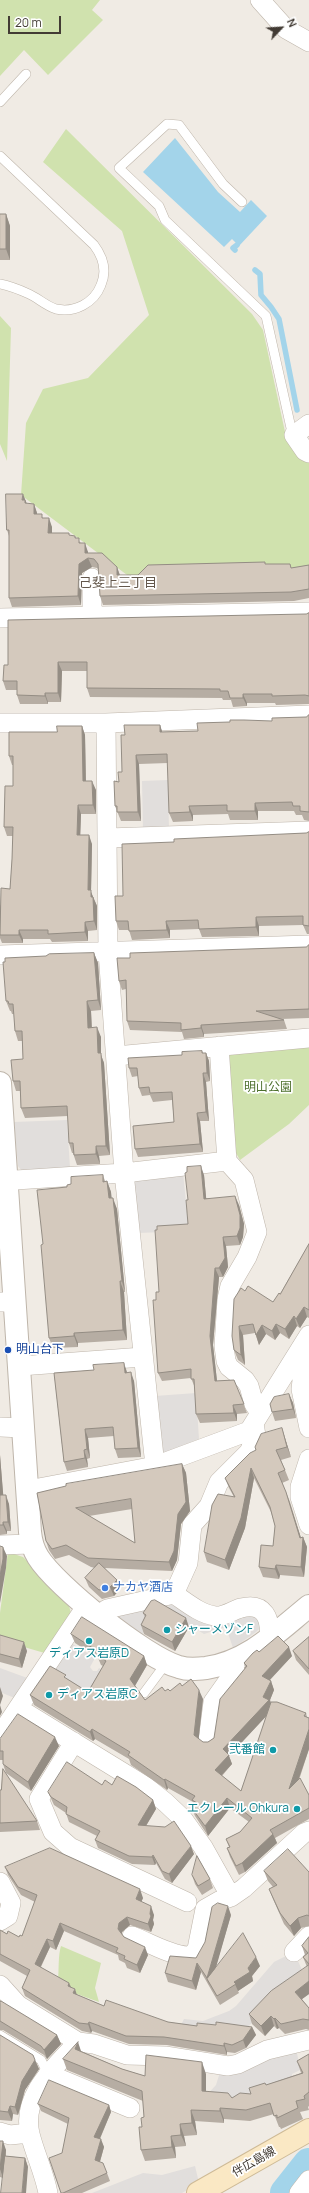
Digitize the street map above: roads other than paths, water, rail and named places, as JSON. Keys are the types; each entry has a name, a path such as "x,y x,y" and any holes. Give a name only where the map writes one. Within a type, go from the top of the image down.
{"main road":[{"name":"伴広島線","path":"198,2193 309,2130"}],"street":[{"path":"260,0 286,29 309,42"},
{"path":"302,429 305,451 309,453"},
{"path":"92,578 92,617"},
{"path":"0,618 309,612"},
{"path":"0,723 106,723 309,715"},
{"path":"106,723 108,952 124,1173 155,1466"},
{"path":"108,838 309,831"},
{"path":"0,955 309,945"},
{"path":"116,1056 309,1038"},
{"path":"174,1594 188,1563 192,1525 209,1506 219,1482 249,1452 256,1436 257,1418 249,1386 245,1380 229,1367 226,1361 224,1346 227,1298 230,1286 247,1257 258,1232 244,1180 227,1161 219,1046"},
{"path":"0,1083 7,1302 20,1366 31,1544 46,1568 93,1610 128,1638 178,1667 196,1669 233,1662 250,1653 309,1606"},
{"path":"4,1181 124,1173 227,1161"},
{"path":"28,1490 155,1466 249,1431 306,1339"},
{"path":"306,1339 301,1389 309,1428"},
{"path":"20,1366 143,1357"},
{"path":"0,1428 23,1428"},
{"path":"309,1459 300,1487 300,1497 309,1525"},
{"path":"0,1545 31,1544"},
{"path":"0,1735 18,1708 93,1610 174,1594 201,1611 213,1616 225,1614 242,1608 258,1608 266,1613 269,1619 269,1638"},
{"path":"208,1740 213,1702 235,1671 233,1662"},
{"path":"18,1708 145,1786 183,1819 203,1847 231,1897"},
{"path":"74,1742 39,1799 53,1832 70,1848 154,1889 187,1902"},
{"path":"132,1936 174,1953 188,1956 193,1954 197,1949 205,1909 219,1901 231,1897 244,1888 304,1833 309,1831"},
{"path":"0,1882 11,1903 8,1916 0,1921"},
{"path":"294,1952 309,1936"},
{"path":"0,1985 18,2006 78,2042 94,2044 127,2055 165,2056 228,2066 238,2064 268,2050 309,2040"},
{"path":"48,2193 45,2175 30,2132 30,2105 37,2089 48,2074 78,2042"},
{"path":"48,2074 130,2108"},
{"path":"0,2132 10,2135 30,2132"},
{"path":"299,2193 309,2180"}],"lane":[{"path":"0,102 26,74"},
{"path":"242,202 223,184 179,125 167,124 119,168 159,206 165,220 266,316 291,428 302,429"},
{"path":"0,156 94,245 101,255 104,267 103,280 95,296 89,302 73,309 53,308 29,294 0,284"},
{"path":"144,1693 167,1662"},
{"path":"0,2035 41,2060 48,2074"}],"water":[{"path":"175,138 218,192 240,212 251,200 267,216 239,246 232,239 224,247 143,172"}],"waterway":[{"path":"235,250 233,248 237,245"},
{"path":"255,270 260,274 261,295 279,319 297,410"},
{"path":"286,2193 309,2164"}],"place":[{"name":"明山台下","path":"8,1350"},
{"name":"ナカヤ酒店","path":"105,1588"},
{"name":"シャーメゾンF","path":"167,1630"},
{"name":"ディアス岩原D","path":"89,1641"},
{"name":"ディアス岩原C","path":"49,1695"},
{"name":"弐番館","path":"273,1750"},
{"name":"エクレール Ohkura","path":"297,1809"}],"district":[{"name":"己斐上三丁目","path":"118,583"}],"park label":[{"name":"明山公園","path":"268,1088"}]}
